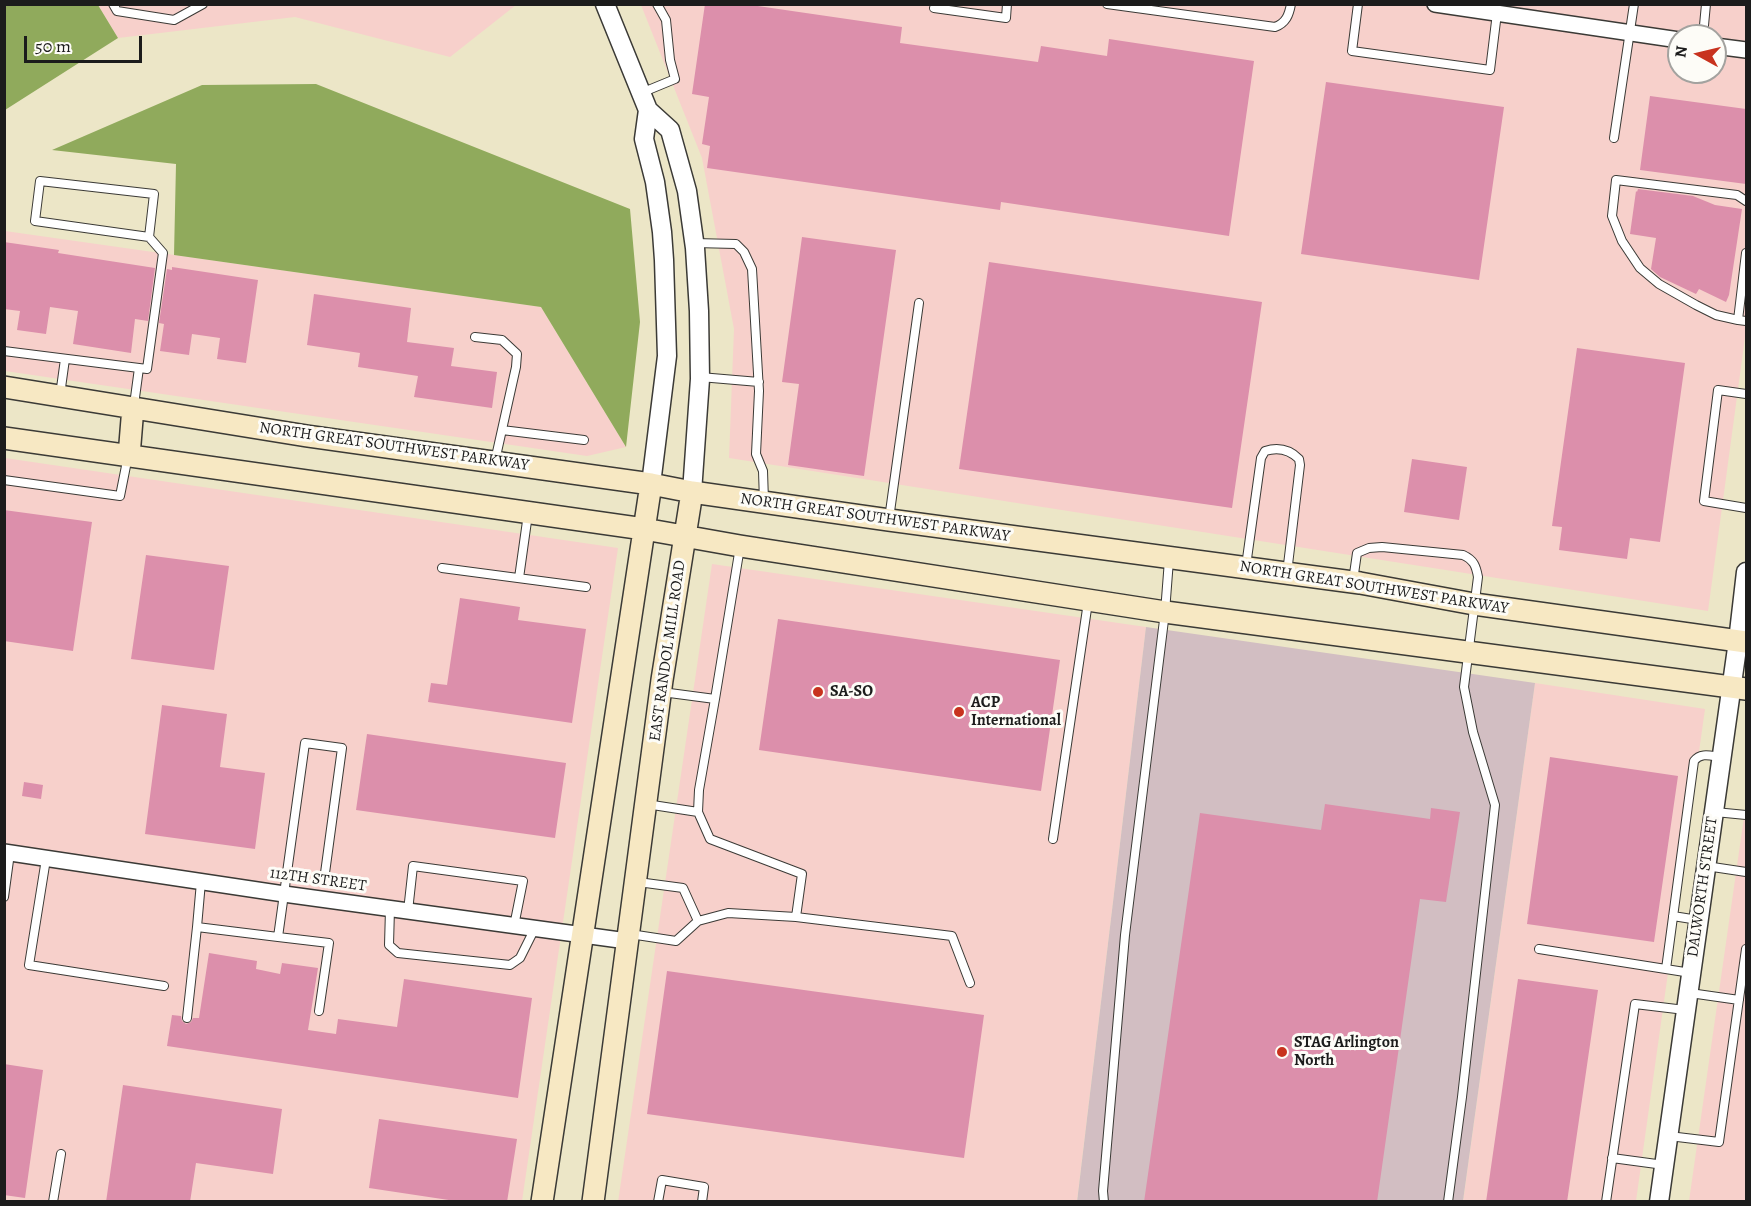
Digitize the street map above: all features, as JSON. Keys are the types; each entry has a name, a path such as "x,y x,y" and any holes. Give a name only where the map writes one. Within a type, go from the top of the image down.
{"main road":[{"name":"NORTH GREAT SOUTHWEST PARKWAY","path":"4,387 307,436 889,520 1353,582 1474,604 1742,642"},
{"path":"129,456 134,407"},
{"path":"4,438 644,529 1165,612 1739,688"},
{"name":"EAST RANDOL MILL ROAD","path":"542,1202 651,484"},
{"name":"EAST RANDOL MILL ROAD","path":"593,1202 660,692 692,492"}],"street":[{"name":"EAST RANDOL MILL ROAD","path":"605,4 644,101 669,130 687,191 699,311 700,377 692,492"},
{"path":"1435,4 1497,13 1525,14 1667,38"},
{"path":"1727,48 1746,50"},
{"name":"EAST RANDOL MILL ROAD","path":"644,101 644,139 655,182 662,232 667,356 651,484"},
{"name":"DALWORTH STREET","path":"1659,1202 1721,757 1739,688 1746,572"},
{"name":"112TH STREET","path":"7,853 514,926 628,938"}],"lane":[{"path":"113,4 117,10 174,20 203,4"},
{"path":"644,101 675,79 670,60 666,20 657,4"},
{"path":"934,8 1006,18 1007,4"},
{"path":"1107,4 1275,27 1281,25 1288,16 1291,4"},
{"path":"1358,4 1352,51 1490,70 1497,13"},
{"path":"1614,138 1634,4"},
{"path":"1704,24 1706,4"},
{"path":"1746,201 1737,195 1616,180 1612,216 1622,241 1640,268 1659,284 1716,315 1742,320 1746,253"},
{"path":"4,351 147,369 163,253 149,237 35,221 40,181 154,194 149,237"},
{"path":"694,243 736,244 744,252 752,269 759,381 756,454 763,471 765,502"},
{"path":"889,520 919,303"},
{"path":"475,337 502,340 517,354 495,462"},
{"path":"60,395 65,359"},
{"path":"134,407 139,368"},
{"path":"700,377 759,381"},
{"path":"1746,394 1719,390 1704,501 1746,508"},
{"path":"502,430 584,440"},
{"path":"1245,568 1261,458 1265,451 1271,449 1290,451 1299,459 1300,465 1287,573"},
{"path":"4,480 120,496 129,456"},
{"path":"519,578 529,512"},
{"path":"740,546 699,790 698,812 710,838 802,874 796,917"},
{"path":"1353,582 1357,553 1369,548 1382,547 1463,555 1476,566 1478,577 1464,687 1473,732 1495,805 1448,1202"},
{"path":"1104,1202 1103,1191 1125,935 1165,612 1169,558"},
{"path":"442,568 586,587"},
{"path":"1053,839 1089,600"},
{"path":"660,692 715,699"},
{"path":"278,937 305,743 342,748 325,873"},
{"path":"1666,969 1694,761 1703,755 1721,757"},
{"path":"646,804 698,812"},
{"path":"1714,812 1746,815"},
{"path":"4,897 7,853"},
{"path":"46,859 29,965 164,986"},
{"path":"408,911 413,866 523,881 514,926"},
{"path":"1706,866 1746,872"},
{"path":"187,1018 201,882"},
{"path":"636,882 683,888 698,921"},
{"path":"390,909 389,945 398,953 510,965 520,958 535,928"},
{"path":"628,938 676,941 698,921 728,913 796,917 952,936 970,983"},
{"path":"1673,916 1699,920"},
{"path":"197,927 328,943 319,1011"},
{"path":"1539,949 1691,973"},
{"path":"1668,1136 1719,1142 1746,949"},
{"path":"1606,1202 1635,1004 1739,1000"},
{"path":"53,1202 61,1154"},
{"path":"1612,1158 1664,1166"},
{"path":"658,1202 662,1180 704,1187 702,1202"}],"shaded area":[{"path":"98,5 516,5 450,57 295,17 118,38"},
{"path":"641,5 1746,5 1746,330 1708,611 729,458 734,329 702,158"},
{"path":"5,231 541,307 626,447 587,456 5,371"},
{"path":"5,458 618,548 522,1201 5,1202"},
{"path":"712,564 1146,627 1077,1201 618,1202"},
{"path":"1146,627 1535,683 1463,1201 1077,1202"},
{"path":"1535,683 1705,709 1636,1201 1463,1202"},
{"path":"1746,803 1746,1201 1689,1201"}],"green space":[{"path":"5,4 98,5 118,38 5,110"},
{"path":"316,84 630,209 640,322 626,447 541,307 174,255 176,164 52,150 202,85"}],"building":[{"path":"705,4 744,4 902,27 900,43 1038,62 1041,46 1107,56 1109,39 1254,61 1229,236 1001,202 1000,210 707,168 710,146 702,144 709,97 692,94"},
{"path":"1326,82 1504,107 1479,280 1301,254"},
{"path":"1650,96 1746,109 1746,184 1640,170"},
{"path":"1638,189 1693,196 1715,205 1742,209 1726,302 1699,289 1696,294 1660,277 1651,269 1656,238 1630,234"},
{"path":"802,237 896,250 864,476 788,465 799,384 782,382"},
{"path":"4,242 155,268 148,321 135,319 131,353 73,344 78,311 50,307 46,334 17,330 20,311 4,309"},
{"path":"989,262 1262,302 1232,508 959,469"},
{"path":"172,267 258,280 246,363 217,359 220,338 192,334 189,355 160,351 164,324 159,323 167,269 172,270"},
{"path":"314,294 411,308 407,342 454,348 451,366 497,372 492,408 414,397 418,376 358,367 360,353 307,345"},
{"path":"1577,348 1685,363 1660,542 1630,538 1627,559 1559,550 1562,527 1552,526"},
{"path":"1412,459 1467,467 1459,520 1404,512"},
{"path":"4,510 92,522 73,651 4,641"},
{"path":"146,555 229,566 214,670 131,659"},
{"path":"460,598 520,607 518,620 586,629 572,723 428,702 431,683 447,685"},
{"name":"ACP International","path":"778,619 1060,660 1041,791 759,750"},
{"path":"162,705 227,714 220,767 265,773 255,849 145,834"},
{"path":"367,734 566,763 555,838 356,810"},
{"path":"1550,757 1678,776 1654,942 1527,924"},
{"path":"24,782 43,785 41,799 22,796"},
{"name":"STAG Arlington North","path":"1325,804 1430,819 1431,808 1460,812 1446,902 1420,899 1377,1202 1144,1202 1200,813 1321,830"},
{"path":"209,953 257,961 256,969 280,974 282,963 318,968 308,1030 336,1034 338,1019 397,1027 404,979 532,998 518,1098 167,1046 172,1015 181,1016 182,1021 186,1024 193,1018 199,1018"},
{"path":"667,971 984,1015 964,1158 647,1114"},
{"path":"1518,979 1598,990 1567,1202 1486,1202"},
{"path":"4,1064 43,1070 25,1198 4,1195"},
{"path":"123,1085 282,1109 273,1174 196,1163 190,1202 106,1202"},
{"path":"379,1119 517,1139 507,1202 462,1202 369,1188"}],"place":[{"name":"SA-SO","path":"818,692"},
{"name":"ACP International","path":"959,712"},
{"name":"STAG Arlington North","path":"1282,1052"}]}
